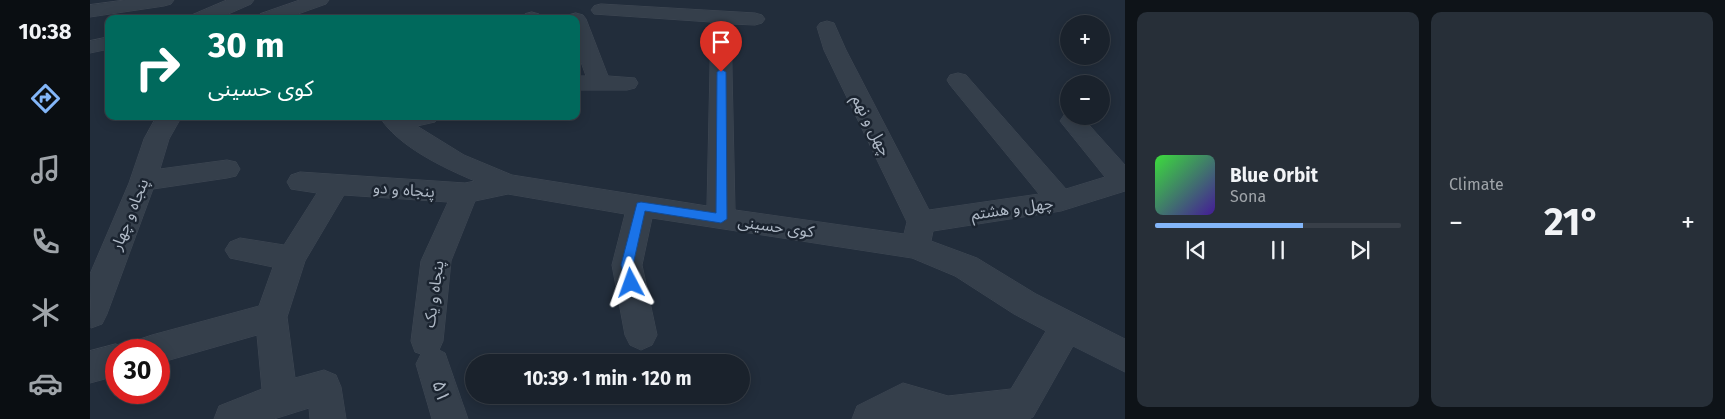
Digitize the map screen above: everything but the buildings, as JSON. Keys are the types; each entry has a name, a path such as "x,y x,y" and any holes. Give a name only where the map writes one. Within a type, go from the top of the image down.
{"street":[{"path":"90,11 164,0"},
{"path":"208,15 244,0"},
{"path":"250,0 264,15"},
{"path":"276,15 319,0"},
{"path":"601,10 754,19"},
{"path":"721,16 721,219"},
{"name":"چهل و نهم","path":"827,27 835,50 918,235"},
{"path":"580,29 600,83"},
{"path":"90,46 105,44"},
{"name":"چهل و هشتم","path":"918,235 1061,201 958,80"},
{"path":"580,83 627,83"},
{"name":"پنجاه و چهار","path":"91,314 97,276 143,181 161,127 167,120"},
{"name":"کوی حسینی","path":"394,120 403,129 455,162 508,184 721,219 918,235 1024,304 1125,356"},
{"path":"1061,201 1124,181 1075,125"},
{"path":"143,181 227,169"},
{"name":"پنجاه و دو","path":"300,182 465,192 508,184"},
{"path":"280,400 271,317 291,258 337,184"},
{"name":"پنجاه و یک","path":"430,352 436,261 465,192"},
{"path":"641,206 627,265 641,335"},
{"path":"240,250 291,258"},
{"path":"170,345 271,317"},
{"path":"870,419 903,400 938,415 1021,405 1067,326"},
{"name":"۵۱","path":"430,352 450,419"},
{"path":"90,367 105,363"},
{"path":"232,419 280,400 324,387 328,419"}],"route":[{"path":"631,283 627,265 641,206 721,219 721,72"}]}
